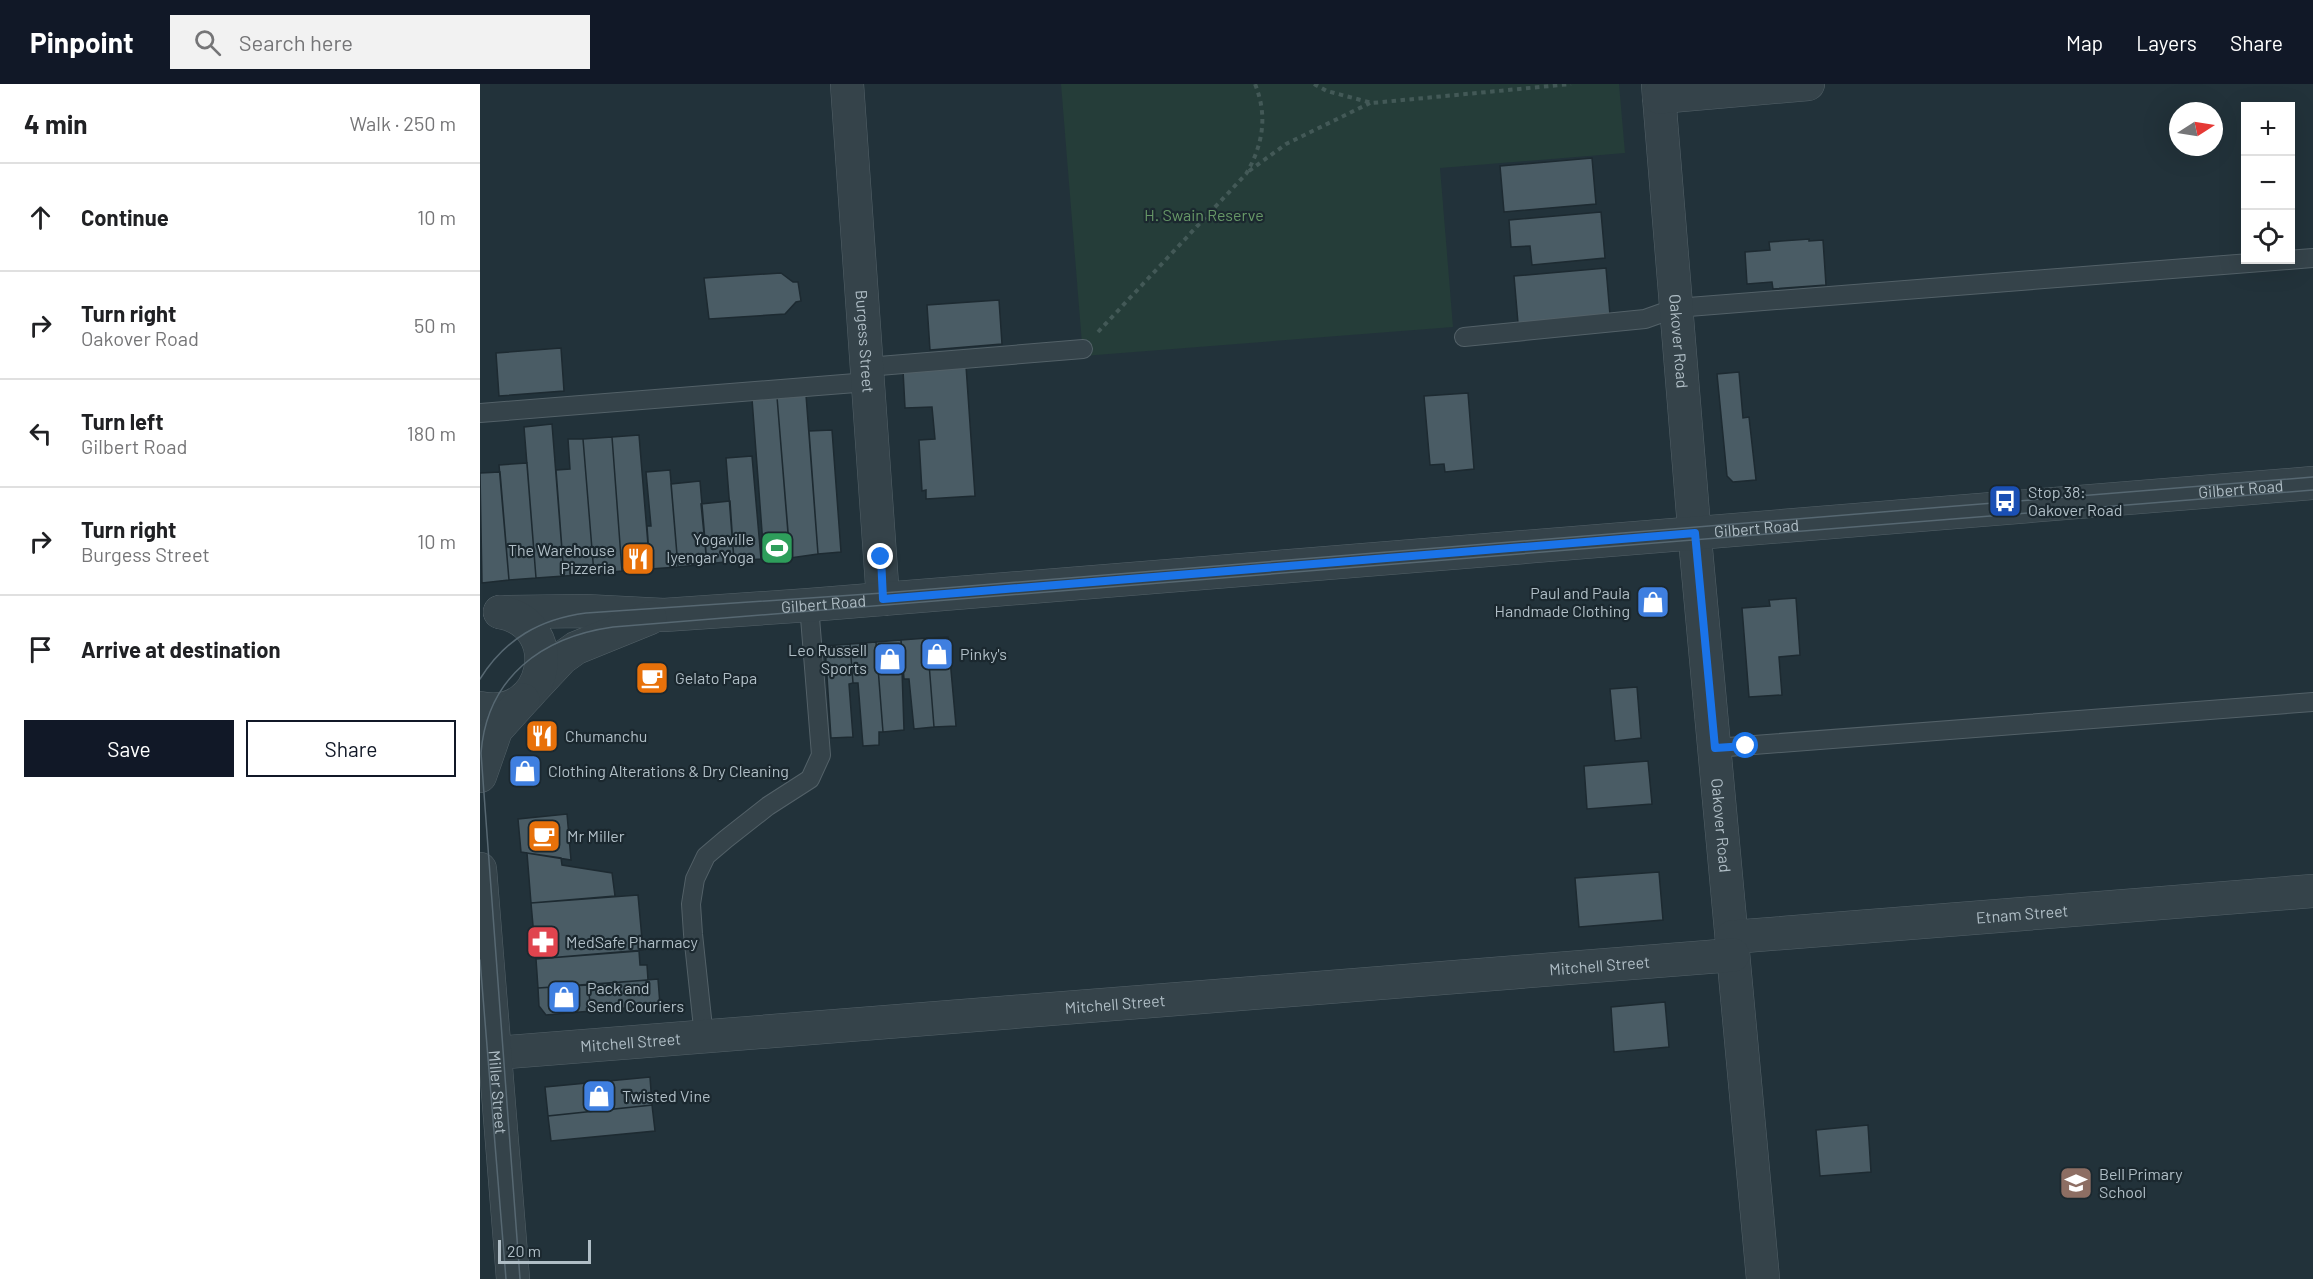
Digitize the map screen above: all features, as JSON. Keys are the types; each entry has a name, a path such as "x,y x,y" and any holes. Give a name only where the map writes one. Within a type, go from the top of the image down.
{"street":[{"name":"Burgess Street","path":"847,84 883,599"},
{"path":"1658,90 1808,84"},
{"name":"Oakover Road","path":"1658,90 1695,533 1763,1279"},
{"name":"Gilbert Road","path":"488,612 585,611 660,615 809,605 2313,483"},
{"path":"480,776 496,730 526,697 537,681 542,666 538,643 531,629 520,620 488,612"},
{"name":"Gilbert Road","path":"526,697 562,658 576,648 660,615"},
{"path":"480,708 499,710 526,697"},
{"name":"Miller Street","path":"480,869 513,1279"},
{"name":"Etnam Street","path":"1732,946 2313,891"},
{"name":"Mitchell Street","path":"496,1053 704,1037 1732,946"}],"lane":[{"path":"1464,337 1645,319 1676,308 2313,258"},
{"path":"480,413 868,375 1083,349"},
{"path":"704,1037 692,924 691,904 695,879 706,856 768,806 810,779 821,755 809,605"},
{"path":"1715,748 2313,702"}],"path":[{"path":"1246,174 1257,154 1263,122 1262,101 1255,84"},
{"path":"1314,84 1327,91 1372,103"},
{"path":"1083,349 1246,174 1286,144 1372,103 1571,84"}],"green space":[{"name":"H. Swain Reserve","path":"1061,84 1619,84 1625,153 1440,168 1453,327 1083,356"}],"building":[{"path":"1592,158 1596,204 1504,212 1500,166"},
{"path":"1601,212 1605,258 1532,265 1530,246 1511,247 1509,220"},
{"path":"1809,239 1809,241 1823,240 1826,285 1773,289 1772,282 1747,284 1745,252 1770,250 1769,242"},
{"path":"1606,268 1610,315 1518,323 1514,276"},
{"path":"781,273 793,282 798,282 801,301 796,302 785,314 709,319 704,278"},
{"path":"999,300 1002,344 930,350 927,305"},
{"path":"561,348 564,391 499,396 496,353"},
{"path":"966,366 975,496 926,499 926,490 922,491 919,440 935,439 932,407 905,408 903,370"},
{"path":"1739,372 1743,418 1749,417 1756,480 1733,482 1727,476 1717,374"},
{"path":"1468,393 1474,469 1445,472 1444,464 1430,465 1424,396"},
{"path":"806,395 818,554 790,558 777,397"},
{"path":"777,397 790,556 764,558 752,399"},
{"path":"552,424 564,576 536,578 524,427"},
{"path":"832,430 841,552 818,554 809,431"},
{"path":"639,435 650,569 622,571 612,437"},
{"path":"612,437 622,571 594,574 583,439"},
{"path":"568,439 583,439 594,574 564,576 556,470 570,469"},
{"path":"752,456 761,559 734,561 726,458"},
{"path":"527,463 536,578 509,580 499,465"},
{"path":"670,470 678,567 650,569 647,526 651,526 646,472"},
{"path":"500,472 509,580 482,583 480,473"},
{"path":"700,481 707,564 678,567 671,484"},
{"path":"730,501 734,561 707,564 701,504"},
{"path":"1796,598 1800,655 1779,657 1782,695 1749,697 1742,608 1770,606 1769,600"},
{"path":"948,637 956,726 934,727 927,638"},
{"path":"927,638 934,727 914,729 909,679 904,679 901,640"},
{"path":"901,640 904,730 883,732 876,642"},
{"path":"876,642 883,732 879,732 879,745 863,746 858,683 853,683 850,644"},
{"path":"850,644 853,683 849,684 853,737 831,738 825,646"},
{"path":"1637,687 1641,738 1615,741 1610,689"},
{"path":"1648,761 1652,804 1587,809 1584,766"},
{"name":"Mr Miller","path":"567,814 571,860 521,852 518,819"},
{"path":"527,853 561,858 562,865 612,873 615,896 531,903"},
{"path":"1659,872 1663,920 1579,927 1575,878"},
{"path":"638,895 643,950 536,959 531,903"},
{"path":"639,951 640,965 647,965 648,980 538,988 536,959"},
{"path":"658,979 660,1005 591,1011 588,985"},
{"name":"Pack and Send Couriers","path":"588,985 591,1011 546,1015 539,1006 538,988"},
{"path":"1665,1002 1669,1047 1614,1052 1611,1007"},
{"name":"Twisted Vine","path":"650,1077 652,1105 548,1116 545,1087"},
{"path":"652,1105 655,1131 551,1141 548,1116"},
{"path":"1868,1125 1871,1172 1820,1176 1816,1130"}],"tram line":[{"path":"480,679 501,653 525,633 554,620 586,613 883,593 2313,477"},
{"path":"520,1279 481,753 485,726 494,703 507,682 523,665 542,651 563,640 613,627 2313,490"},
{"path":"480,960 506,1279"}],"place":[{"name":"Stop 38: Oakover Road","path":"2005,501"},
{"name":"Yogaville Iyengar Yoga","path":"777,548"},
{"name":"The Warehouse Pizzeria","path":"638,559"},
{"name":"Paul and Paula Handmade Clothing","path":"1653,602"},
{"name":"Pinky's","path":"937,654"},
{"name":"Leo Russell Sports","path":"890,659"},
{"name":"Gelato Papa","path":"652,678"},
{"name":"Chumanchu","path":"542,736"},
{"name":"Clothing Alterations & Dry Cleaning","path":"525,771"},
{"name":"Mr Miller","path":"544,836"},
{"name":"MedSafe Pharmacy","path":"543,942"},
{"name":"Pack and Send Couriers","path":"564,997"},
{"name":"Twisted Vine","path":"599,1096"},
{"name":"Bell Primary School","path":"2076,1183"}],"route":[{"path":"881,557 883,599 1695,533 1715,748 1746,746"}]}
